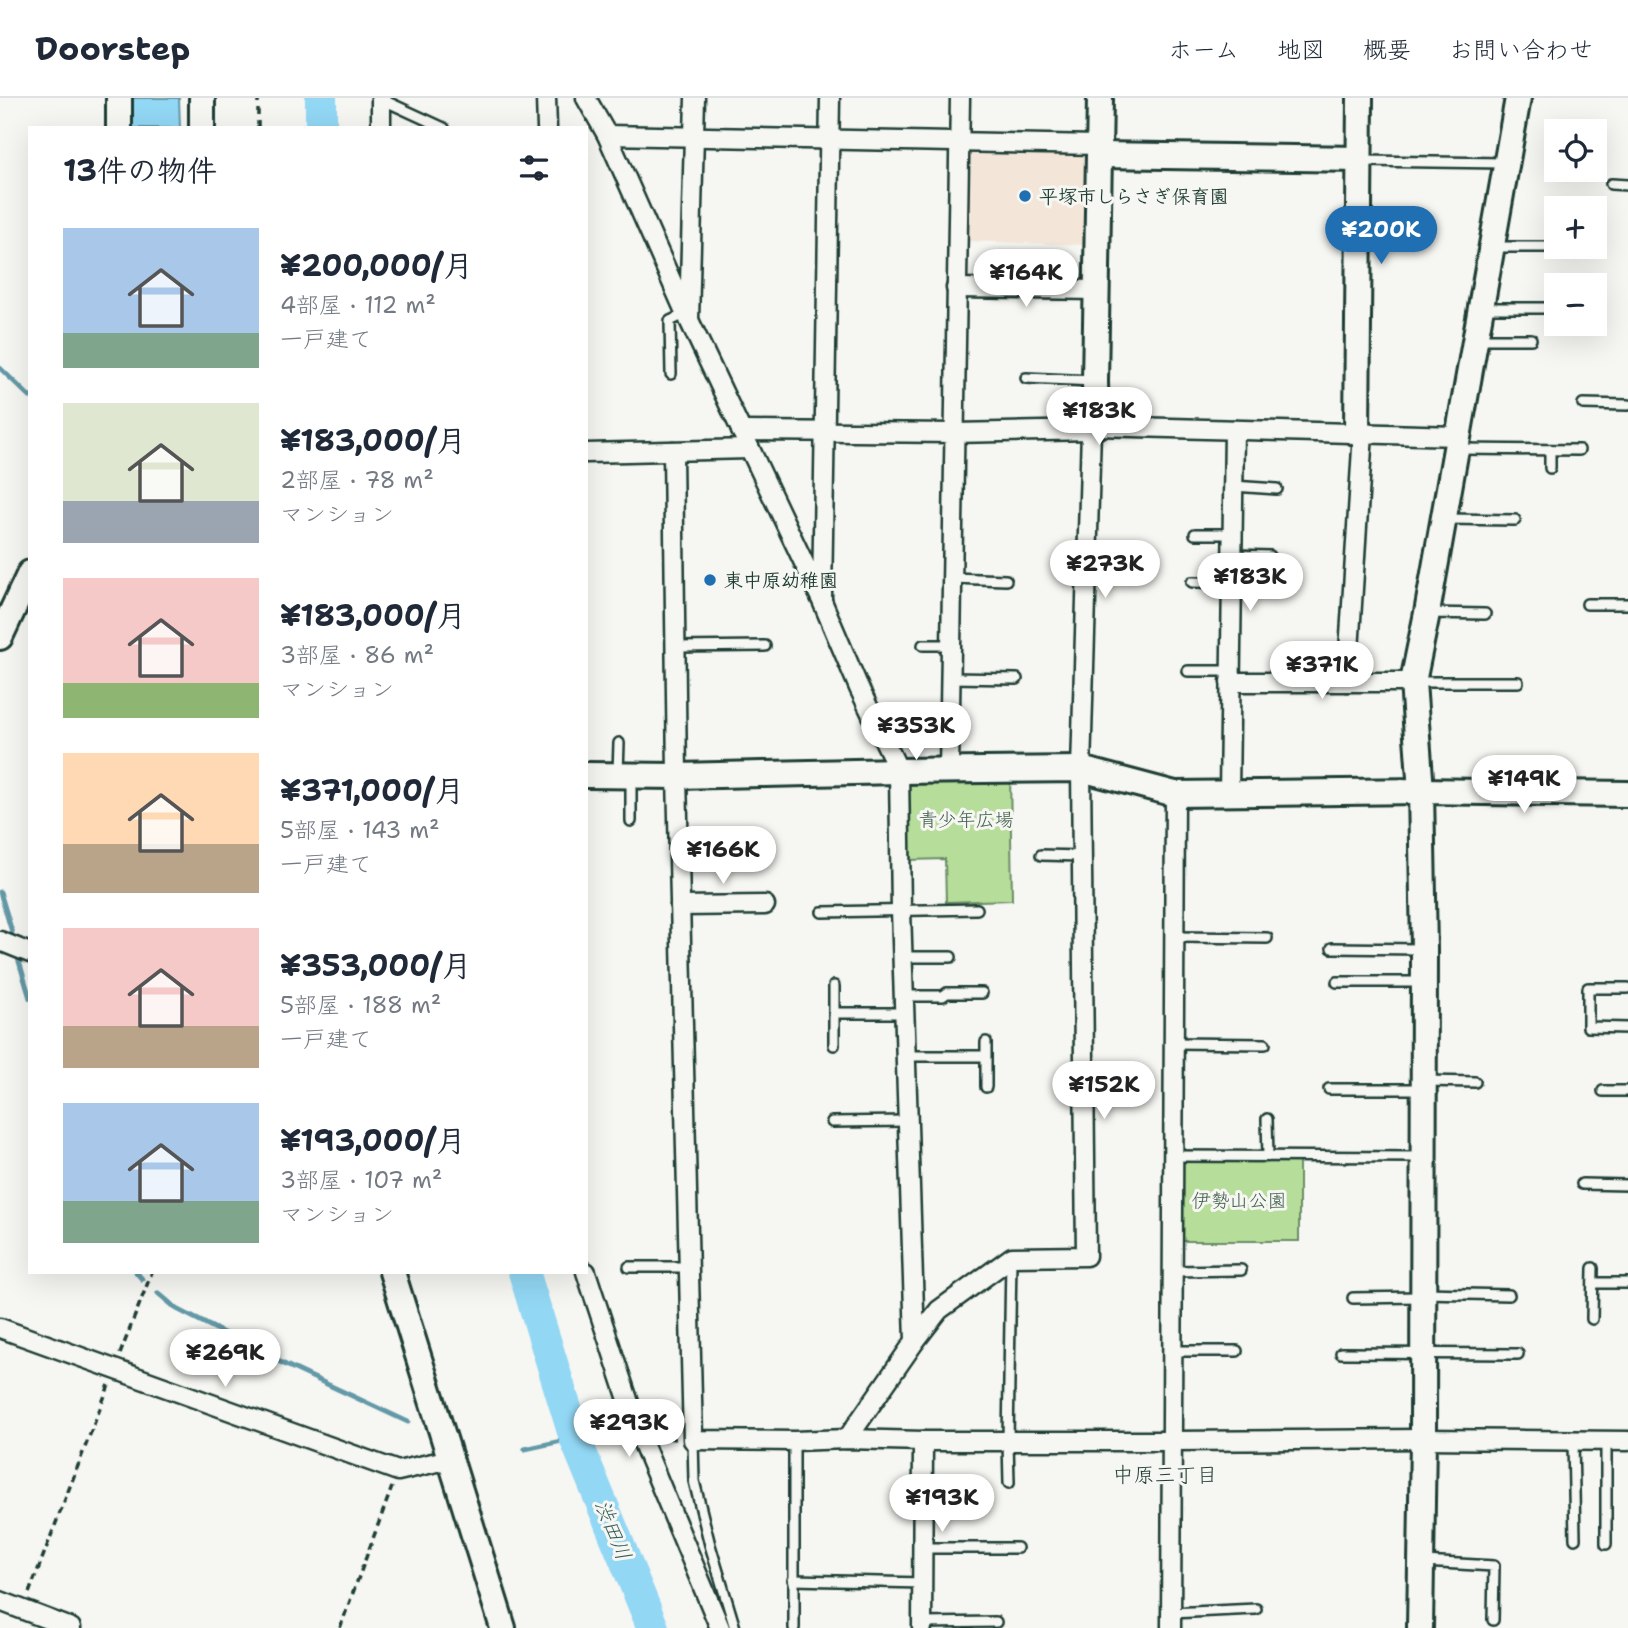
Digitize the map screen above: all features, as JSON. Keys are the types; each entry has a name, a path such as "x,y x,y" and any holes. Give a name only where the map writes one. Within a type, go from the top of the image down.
{"street":[{"path":"119,98 120,126"},
{"path":"202,98 202,126"},
{"path":"381,98 381,126"},
{"path":"546,98 547,126"},
{"path":"586,98 607,135 687,317 822,601 852,687 899,771 915,1341"},
{"path":"687,317 695,98"},
{"path":"822,601 830,98"},
{"path":"949,770 960,98"},
{"path":"847,1439 939,1310 1012,1258 1086,1256 1081,769 1096,381 1100,98"},
{"path":"1348,682 1360,433 1360,98"},
{"path":"1420,1628 1424,948 1421,791 1413,682 1518,98"},
{"path":"607,135 959,142 1359,160"},
{"path":"956,288 1097,290"},
{"path":"741,431 954,433 1093,428 1234,430 1360,433 1456,442"},
{"path":"1229,794 1234,430"},
{"path":"588,453 750,449"},
{"path":"673,451 677,776 693,1440 1628,1441"},
{"path":"3,624 28,577"},
{"path":"1231,676 1348,682 1413,682"},
{"path":"588,775 1081,769 1175,794 1421,791 1628,794"},
{"path":"1171,1620 1175,794"},
{"path":"681,906 765,905"},
{"path":"0,941 28,952"},
{"path":"393,1274 503,1628"},
{"path":"587,1274 640,1436 720,1628"},
{"path":"0,1328 398,1471 450,1459"},
{"path":"922,1625 923,1441"},
{"path":"0,1601 71,1628"}],"lane":[{"path":"381,98 440,126"},
{"path":"1359,160 1506,163"},
{"path":"1611,184 1628,185"},
{"path":"1491,247 1544,247"},
{"path":"1480,307 1544,308"},
{"path":"671,374 670,321 687,317"},
{"path":"1475,339 1531,340"},
{"path":"1026,378 1096,381"},
{"path":"1583,404 1628,405"},
{"path":"1456,442 1578,450"},
{"path":"1550,450 1550,468"},
{"path":"1233,486 1277,489"},
{"path":"1443,519 1515,520"},
{"path":"1195,534 1232,534"},
{"path":"1232,555 1270,556"},
{"path":"952,578 1006,580"},
{"path":"1192,582 1231,583"},
{"path":"1587,604 1628,604"},
{"path":"1427,613 1485,614"},
{"path":"923,645 951,645"},
{"path":"676,647 765,646"},
{"path":"1188,671 1231,676"},
{"path":"950,678 1017,679"},
{"path":"1413,682 1518,682"},
{"path":"619,743 631,821"},
{"path":"1041,855 1082,856"},
{"path":"822,912 977,909"},
{"path":"1175,937 1267,938"},
{"path":"1332,948 1424,948"},
{"path":"903,957 951,957"},
{"path":"1337,982 1424,982"},
{"path":"834,986 834,1045"},
{"path":"1628,988 1588,988 1588,1027 1628,1028"},
{"path":"834,1013 904,1005 947,993 982,993"},
{"path":"986,1042 986,1087"},
{"path":"1174,1043 1265,1044"},
{"path":"906,1056 985,1056"},
{"path":"1329,1089 1475,1082"},
{"path":"1603,1091 1628,1091"},
{"path":"1268,1119 1268,1156"},
{"path":"832,1122 908,1121"},
{"path":"1174,1156 1424,1157"},
{"path":"1582,1184 1628,1185"},
{"path":"1009,1483 1012,1258"},
{"path":"629,1268 689,1267"},
{"path":"1592,1319 1593,1268"},
{"path":"1173,1270 1241,1270"},
{"path":"1593,1283 1628,1283"},
{"path":"1353,1298 1509,1295"},
{"path":"1172,1351 1237,1351"},
{"path":"1341,1353 1518,1354"},
{"path":"693,1440 694,1481 735,1628"},
{"path":"794,1441 794,1628"},
{"path":"1573,1441 1575,1539"},
{"path":"1605,1441 1606,1544"},
{"path":"922,1548 1017,1548"},
{"path":"1422,1562 1494,1566 1493,1620"},
{"path":"793,1580 923,1583"},
{"path":"1171,1620 1256,1609"},
{"path":"922,1625 996,1622"}],"path":[{"path":"257,98 257,126"},
{"path":"23,1610 151,1274"},
{"path":"640,1436 693,1440"},
{"path":"340,1628 398,1471"}],"shaded area":[{"name":"平塚市しらさぎ保育園","path":"964,150 1088,151 1086,245 964,241"}],"green space":[{"name":"青少年広場","path":"1010,772 1012,900 946,902 945,859 908,860 907,780"},
{"name":"伊勢山公園","path":"1184,1160 1299,1160 1299,1241 1180,1241 1180,1166"}],"water":[{"path":"131,98 179,98 180,126 131,126"}],"waterway":[{"name":"渋田川","path":"321,98 321,126"},
{"path":"0,368 28,395"},
{"path":"0,892 12,932"},
{"path":"18,958 28,991"},
{"path":"138,1274 142,1279"},
{"name":"渋田川","path":"525,1274 575,1438 653,1628"},
{"path":"158,1293 177,1309 286,1365 408,1422"},
{"path":"525,1449 575,1438"}],"place":[{"name":"平塚市しらさぎ保育園","path":"1025,196"},
{"name":"東中原幼稚園","path":"710,580"}],"district":[{"name":"中原三丁目","path":"1165,1475"}]}
